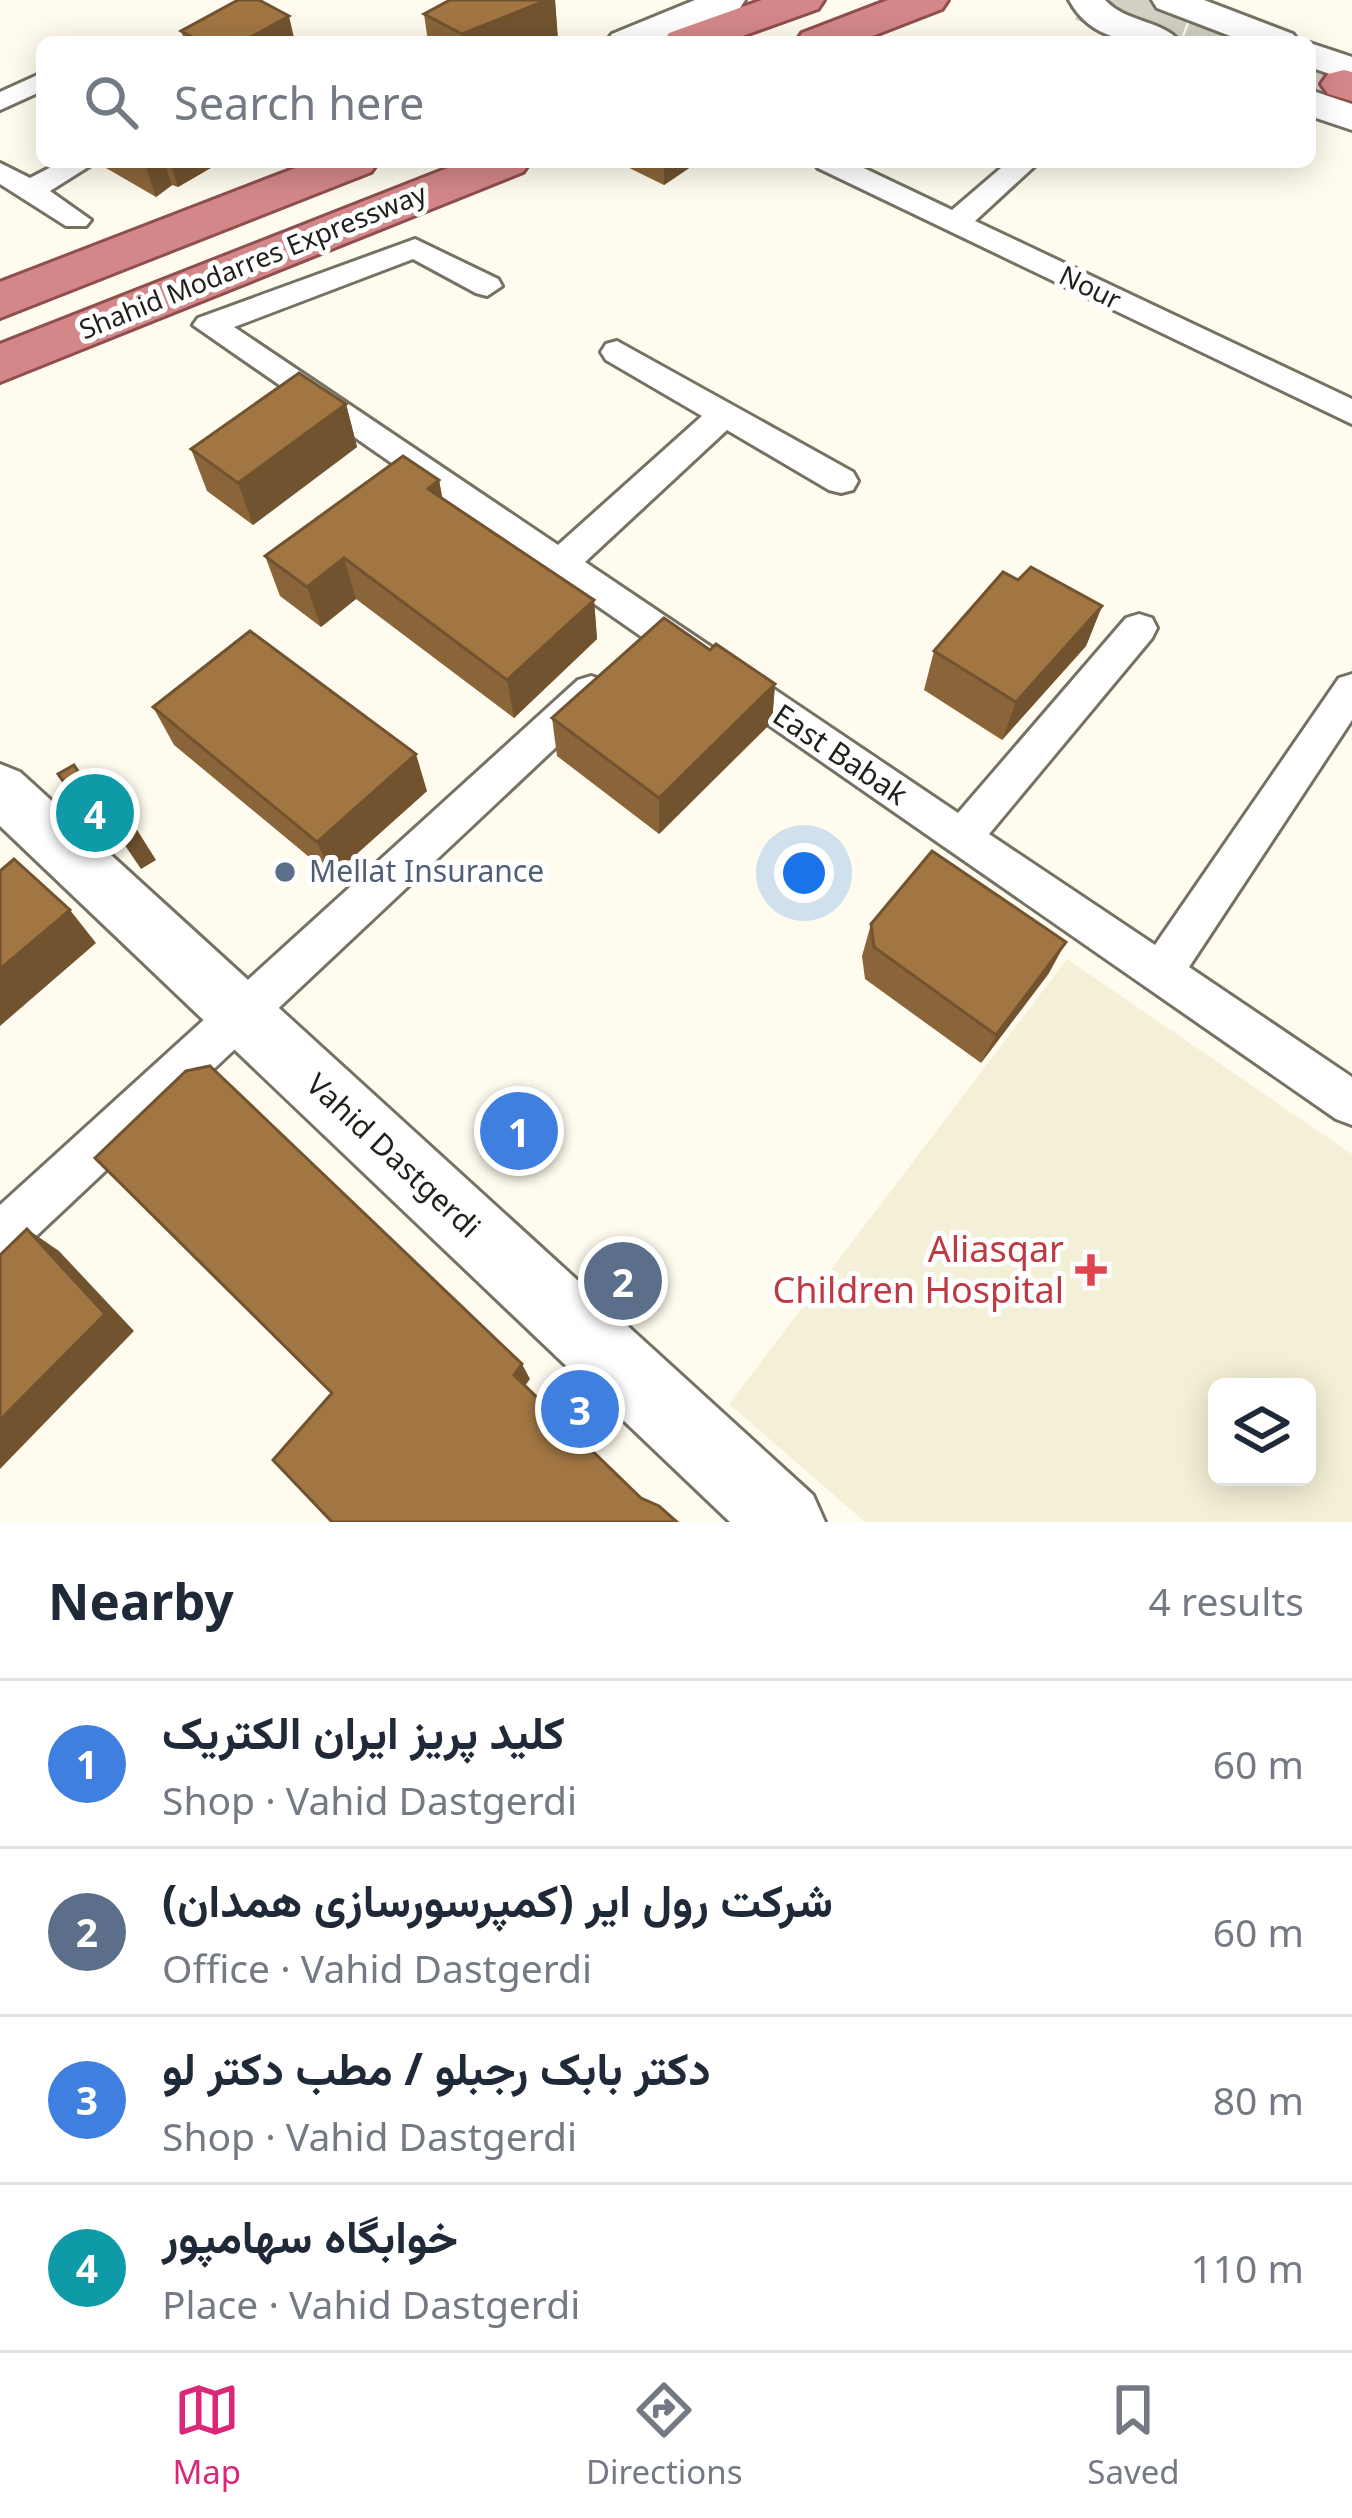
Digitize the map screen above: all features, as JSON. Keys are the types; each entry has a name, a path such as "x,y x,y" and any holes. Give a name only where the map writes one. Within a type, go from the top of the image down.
{"highway":[{"path":"702,36 803,0"},
{"path":"834,36 927,0"},
{"name":"Shahid Modarres Expressway","path":"0,302 339,168"},
{"name":"Shahid Modarres Expressway","path":"0,364 491,168"}],"main road":[{"path":"640,36 727,0"},
{"path":"1170,0 1264,36"},
{"path":"1095,9 1149,36"},
{"path":"1316,62 1341,94"},
{"name":"Vahid Dastgerdi","path":"0,789 786,1522"}],"street":[{"path":"0,102 36,84"},
{"path":"29,190 71,168"},
{"name":"Nour","path":"840,168 1352,413"},
{"path":"955,223 1018,168"},
{"path":"0,172 76,220"},
{"name":"East Babak","path":"488,286 415,248 209,325 1352,1103"},
{"path":"617,352 841,481"},
{"path":"560,564 724,414"},
{"path":"962,837 1139,628"},
{"path":"0,1237 657,630"},
{"path":"1161,972 1352,689"}],"shaded area":[{"name":"Aliasqar Children Hospital","path":"1067,959 1352,1154 1352,1522 865,1522 729,1404"}],"building":[{"path":"238,0 259,0 289,16 253,36 191,36 181,31"},
{"path":"450,0 547,0 462,34 424,14"},
{"path":"299,373 346,404 238,483 191,449"},
{"path":"403,456 439,480 428,489 594,600 507,680 344,558 307,587 265,556"},
{"path":"1031,567 1102,606 1016,702 934,651 1003,572 1018,580"},
{"path":"664,618 710,650 716,644 775,684 659,798 552,718"},
{"path":"250,631 416,754 317,842 153,707"},
{"path":"74,765 83,779 68,788 58,774"},
{"path":"123,810 134,825 118,835 107,819"},
{"path":"932,851 1066,942 996,1035 874,947 871,924"},
{"path":"14,859 70,910 0,969 0,871"},
{"path":"210,1066 522,1364 514,1375 641,1498 677,1522 332,1522 273,1460 332,1393 95,1158 186,1071"},
{"path":"27,1229 105,1314 0,1420 0,1255"}],"tunnel":[{"path":"1083,0 1175,36"},
{"path":"1121,0 1216,36"},
{"path":"1316,73 1344,84"},
{"path":"1316,92 1322,94"}],"place":[{"name":"خوابگاه سهامپور","path":"95,813"},
{"name":"Mellat Insurance","path":"285,872"},
{"name":"کلید پریز ایران الکتریک","path":"519,1131"},
{"name":"Aliasqar Children Hospital","path":"1091,1270"},
{"name":"شرکت رول ایر (کمپرسورسازی همدان)","path":"623,1281"},
{"name":"دکتر بابک رجبلو / مطب دکتر لو","path":"580,1409"}]}
